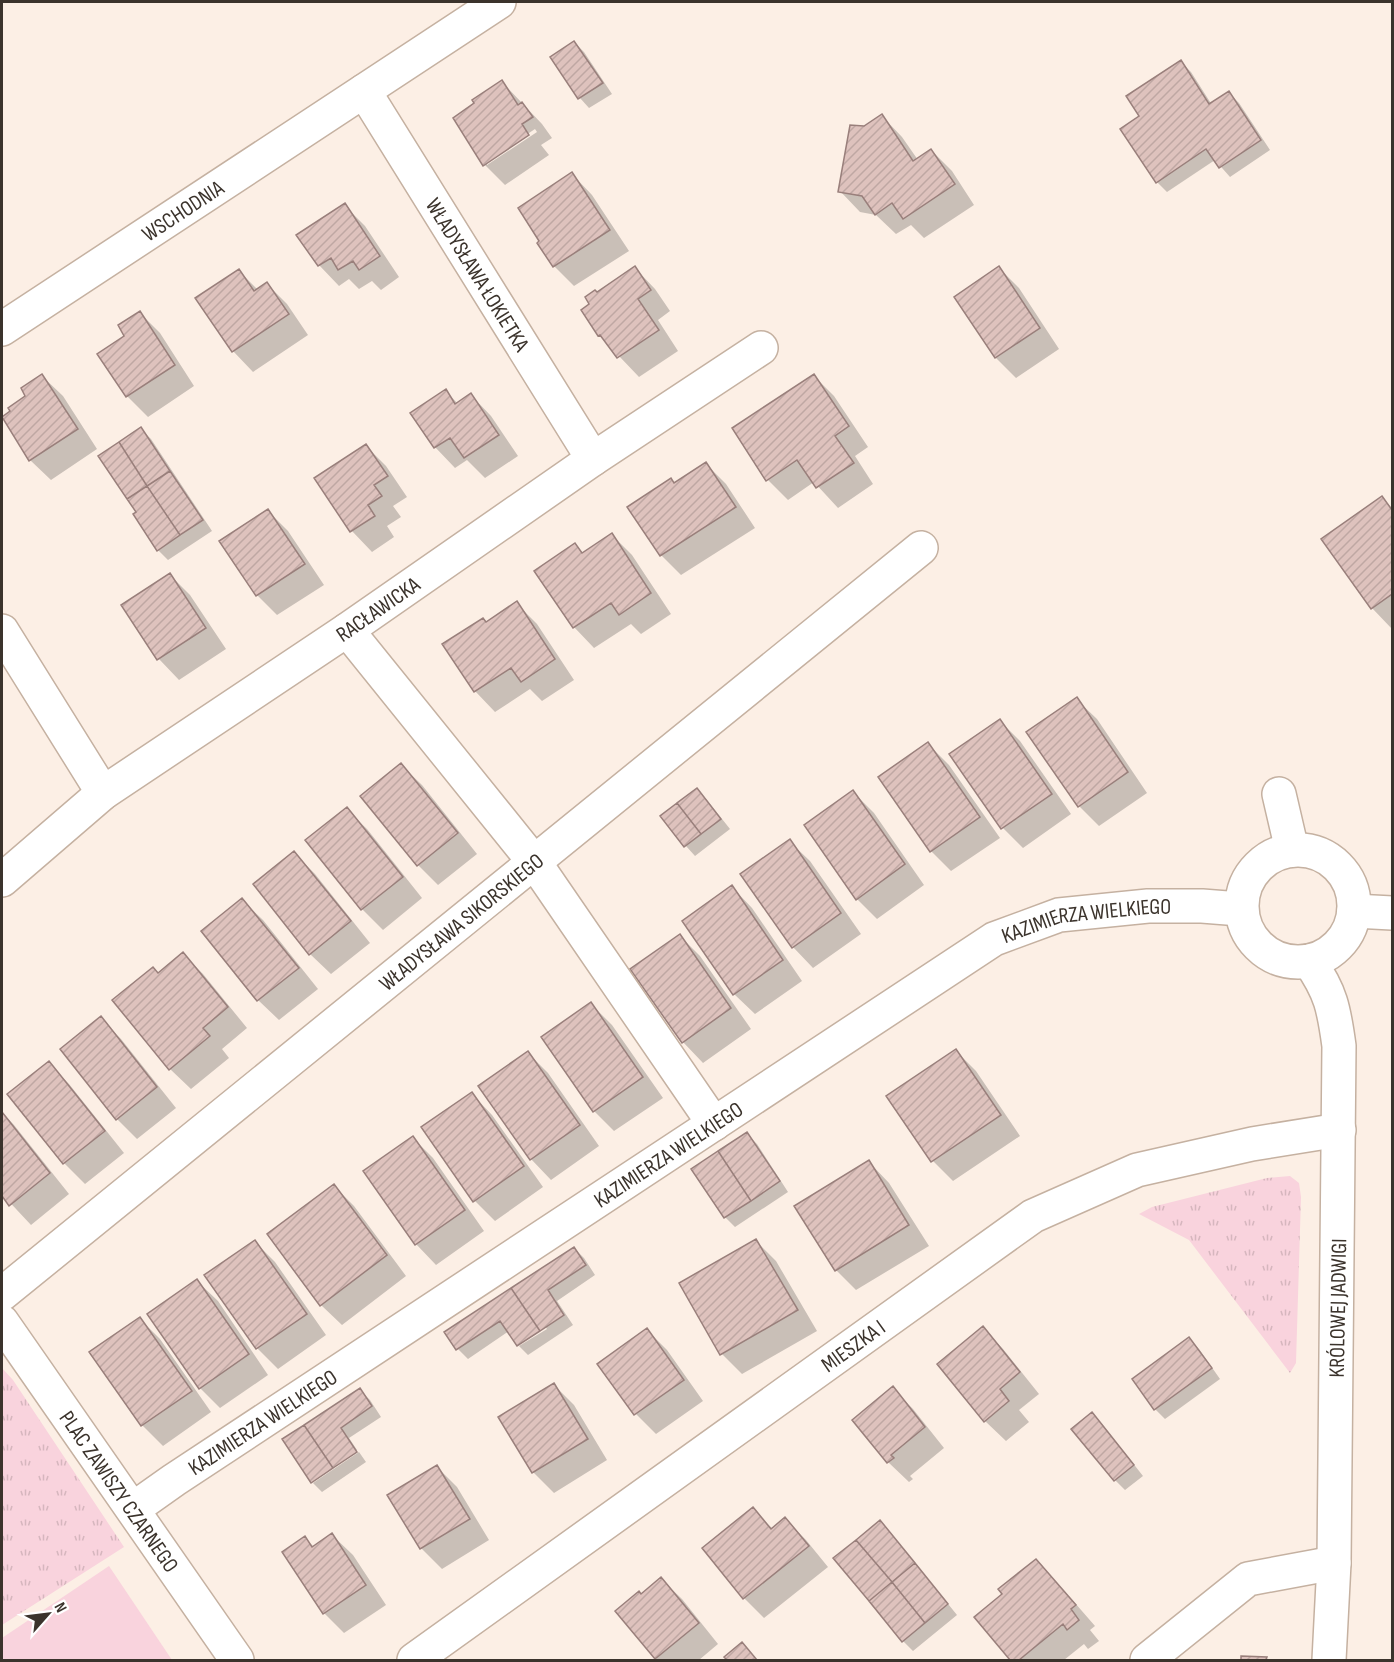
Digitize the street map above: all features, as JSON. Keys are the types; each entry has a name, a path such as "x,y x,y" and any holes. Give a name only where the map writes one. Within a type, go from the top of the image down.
{"street":[{"name":"WSCHODNIA","path":"2,329 500,2"},
{"name":"WŁADYSŁAWA ŁOKIETKA","path":"364,91 594,459"},
{"name":"RACŁAWICKA","path":"2,880 103,793 761,348"},
{"name":"WŁADYSŁAWA SIKORSKIEGO","path":"2,1294 921,548"},
{"path":"347,630 535,863 714,1124"},
{"path":"2,631 103,793"},
{"path":"1279,794 1292,850"},
{"path":"1302,849 1319,853 1335,862 1346,876 1353,893 1354,911 1350,929 1340,943 1326,955 1309,961 1290,962 1272,956 1256,944 1245,928 1240,909 1243,890 1251,872 1265,859 1282,850 1292,850 1302,849"},
{"name":"KAZIMIERZA WIELKIEGO","path":"133,1509 994,939 1059,915 1148,906 1240,909"},
{"path":"1354,911 1392,914"},
{"name":"KRÓLOWEJ JADWIGI","path":"1309,961 1322,979 1331,999 1339,1046 1334,1563 1329,1660"},
{"name":"MIESZKA I","path":"414,1660 1033,1216 1137,1170 1252,1144 1339,1130"},
{"name":"PLAC ZAWISZY CZARNEGO","path":"2,1322 237,1660"},
{"path":"1147,1660 1248,1579 1334,1563"}],"green space":[{"path":"1290,1176 1299,1183 1301,1197 1296,1363 1290,1373 1189,1240 1139,1214 1152,1207 1267,1178"},
{"path":"2,1368 13,1380 124,1547 2,1625"},
{"path":"109,1566 172,1660 2,1660 2,1638"}],"building":[{"path":"574,41 603,83 578,99 550,57"},
{"path":"1181,60 1209,104 1229,91 1261,140 1219,168 1206,149 1156,183 1120,129 1139,116 1126,96"},
{"path":"502,80 518,105 522,102 533,117 522,124 529,135 483,166 453,118 474,103 472,100"},
{"path":"882,114 913,161 931,149 955,184 903,219 892,203 875,215 862,196 838,192 850,125 864,126"},
{"path":"572,172 610,230 553,267 518,208"},
{"path":"345,203 380,256 359,270 353,261 338,270 331,258 318,266 296,235"},
{"path":"635,266 651,290 638,299 659,330 617,358 600,335 598,336 581,310 589,304 585,297 595,290 597,292"},
{"path":"999,266 1040,328 995,358 954,297"},
{"path":"239,269 254,291 267,282 289,314 232,352 195,298"},
{"path":"140,311 175,365 126,397 97,354 124,336 118,325"},
{"path":"42,374 78,429 29,461 2,417 10,411 8,408 25,396 21,388"},
{"path":"814,374 849,426 835,436 854,463 816,488 797,460 766,481 732,428"},
{"path":"446,389 455,404 471,393 499,435 464,458 450,438 434,448 410,413"},
{"path":"141,427 170,471 147,486 119,442"},
{"path":"119,442 147,486 127,499 98,456"},
{"path":"366,444 388,476 374,485 382,496 368,505 375,516 350,532 314,478"},
{"path":"706,462 736,507 660,556 627,507 671,478 674,483"},
{"path":"170,471 203,520 180,535 147,486"},
{"path":"147,486 180,535 157,551 133,514 136,512 127,499"},
{"path":"1382,496 1392,510 1392,594 1371,609 1321,539"},
{"path":"268,509 305,564 256,596 219,541"},
{"path":"612,533 651,593 619,615 611,603 573,628 534,571 575,543 582,553"},
{"path":"170,573 206,628 157,660 121,605"},
{"path":"517,601 555,659 521,682 511,668 474,692 442,644 483,618 486,622"},
{"path":"1077,697 1128,772 1078,807 1026,732"},
{"path":"1000,719 1052,794 1001,829 949,754"},
{"path":"928,742 980,817 930,852 878,777"},
{"path":"401,763 458,833 417,866 360,796"},
{"path":"697,788 721,819 701,834 677,803"},
{"path":"853,790 905,864 856,900 804,825"},
{"path":"677,803 701,834 684,847 660,816"},
{"path":"347,807 403,877 361,910 305,840"},
{"path":"790,839 841,913 792,948 740,874"},
{"path":"294,851 351,921 309,955 253,884"},
{"path":"732,885 783,960 733,995 682,921"},
{"path":"242,898 299,968 257,1001 201,931"},
{"path":"680,934 731,1008 682,1043 630,969"},
{"path":"183,952 228,1007 203,1028 210,1036 169,1070 112,1000 153,967 158,973"},
{"path":"591,1002 643,1077 593,1112 541,1037"},
{"path":"101,1016 157,1087 116,1120 60,1049"},
{"path":"956,1049 1001,1115 931,1162 886,1096"},
{"path":"528,1051 580,1125 530,1160 478,1086"},
{"path":"49,1061 105,1131 63,1164 7,1094"},
{"path":"472,1092 524,1166 473,1202 421,1127"},
{"path":"2,1112 50,1173 9,1206 2,1196"},
{"path":"747,1132 780,1181 751,1201 718,1151"},
{"path":"413,1136 465,1210 415,1245 363,1171"},
{"path":"718,1151 751,1201 724,1218 691,1169"},
{"path":"869,1160 909,1225 835,1271 794,1206"},
{"path":"334,1184 387,1255 320,1306 267,1234"},
{"path":"756,1239 798,1310 720,1355 679,1283"},
{"path":"255,1240 307,1314 256,1349 204,1275"},
{"path":"574,1247 586,1265 548,1290 564,1315 540,1331 511,1288"},
{"path":"197,1279 249,1354 199,1389 147,1314"},
{"path":"511,1288 540,1331 517,1346 500,1321 456,1350 444,1332"},
{"path":"140,1317 192,1391 141,1426 89,1352"},
{"path":"983,1326 1020,1372 1000,1389 1009,1401 984,1422 937,1364"},
{"path":"647,1328 684,1380 634,1415 597,1364"},
{"path":"1189,1337 1212,1368 1154,1410 1132,1379"},
{"path":"554,1383 588,1439 532,1473 498,1417"},
{"path":"893,1386 925,1427 891,1455 894,1458 887,1463 852,1420"},
{"path":"360,1388 372,1406 341,1428 357,1452 333,1468 304,1425"},
{"path":"1092,1412 1134,1465 1114,1481 1071,1429"},
{"path":"304,1425 333,1468 311,1483 282,1439"},
{"path":"437,1465 470,1519 420,1549 387,1495"},
{"path":"753,1507 771,1529 785,1517 809,1546 743,1599 702,1548"},
{"path":"880,1520 915,1563 892,1582 856,1540"},
{"path":"332,1533 366,1585 323,1614 282,1552 305,1536 312,1547"},
{"path":"856,1540 892,1582 869,1601 833,1558"},
{"path":"1036,1559 1076,1605 1071,1609 1079,1620 1067,1630 1063,1624 1019,1660 1010,1660 974,1617 1002,1594 998,1589"},
{"path":"915,1563 948,1604 925,1623 892,1582"},
{"path":"661,1577 699,1623 655,1659 615,1611 639,1591 641,1594"},
{"path":"892,1582 925,1623 902,1642 869,1601"},
{"path":"742,1642 757,1660 727,1660 724,1657"},
{"path":"1241,1656 1267,1657 1266,1660 1241,1660"}]}
